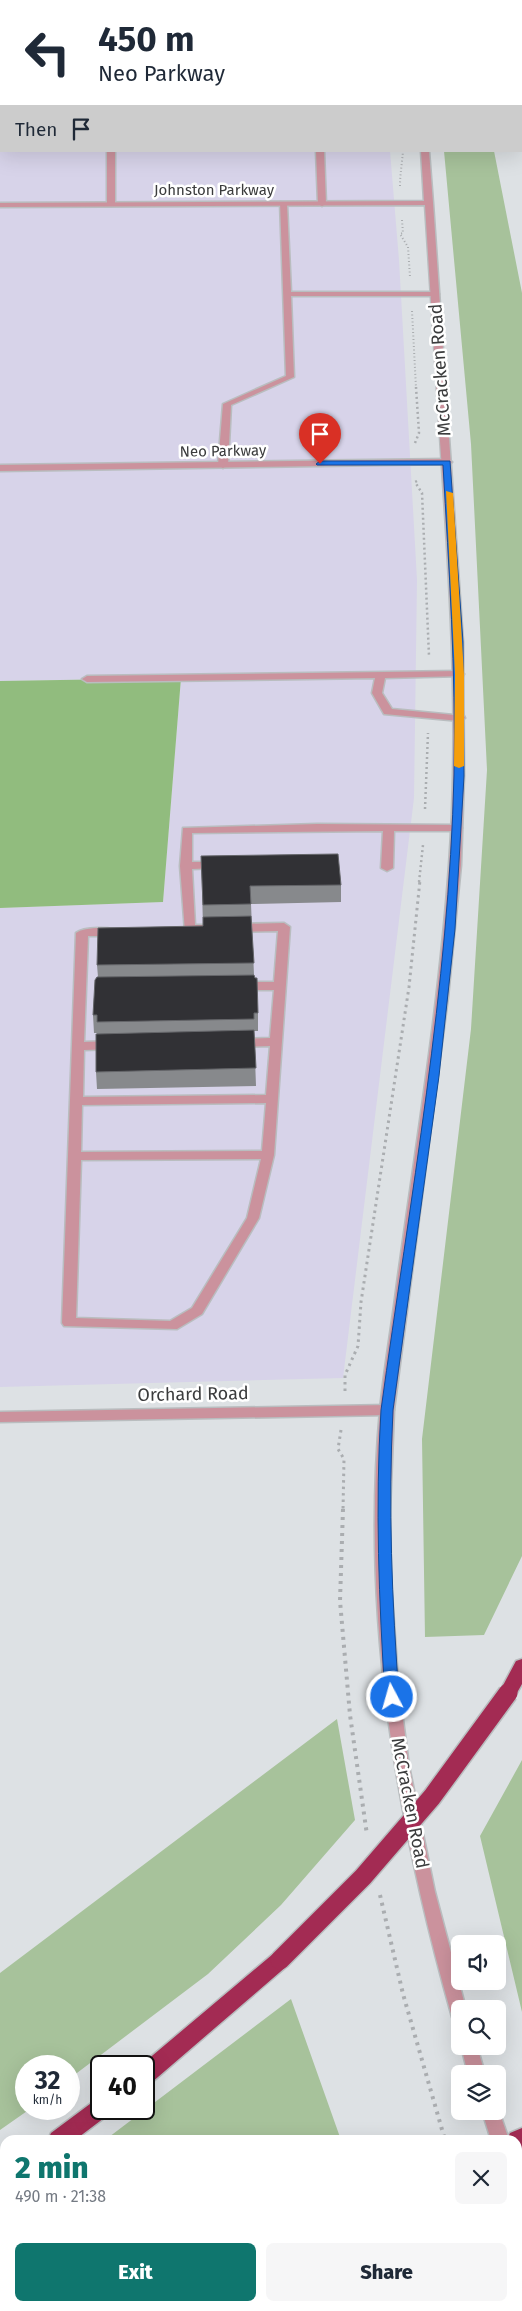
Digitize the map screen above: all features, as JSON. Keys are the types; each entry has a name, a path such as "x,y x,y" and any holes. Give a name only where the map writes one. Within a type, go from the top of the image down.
{"highway":[{"path":"155,2067 280,1960 363,1877 432,1797 508,1693 522,1666"},
{"path":"65,2135 90,2116"}],"street":[{"path":"111,152 111,204"},
{"path":"320,152 322,204"},
{"name":"McCracken Road","path":"425,152 447,462 459,674 460,718 457,828 450,929 433,1076 387,1410 384,1520 390,1680 413,1829 430,1904 455,2000"},
{"name":"Johnston Parkway","path":"0,205 428,203"},
{"path":"223,465 227,404 290,377 283,204"},
{"path":"287,294 435,294"},
{"name":"Neo Parkway","path":"0,468 447,462"},
{"path":"88,679 459,674"},
{"path":"381,675 377,693 388,712 460,718"},
{"path":"387,868 389,827"},
{"path":"130,931 82,933 85,989 78,1046 70,1323 172,1326 197,1311 253,1218 268,1155 284,927 184,929 187,830 389,827 457,828"},
{"path":"186,866 234,865"},
{"path":"230,986 280,986"},
{"path":"227,1043 276,1042"},
{"path":"78,1046 128,1045"},
{"path":"77,1101 272,1099"},
{"path":"75,1156 268,1155"},
{"name":"Orchard Road","path":"0,1417 387,1410"},
{"path":"493,2120 498,2135"}],"path":[{"path":"400,178 398,176 402,168 403,152"},
{"path":"403,233 400,234 408,247 411,294 419,433 414,444 416,446"},
{"path":"418,480 415,482 422,493 430,674"},
{"path":"346,1380 345,1375 358,1346 374,1215 409,987 424,827 429,716"},
{"path":"340,1443 338,1449 344,1459 340,1601 350,1715 368,1842"},
{"path":"378,1889 402,1994 444,2135"}],"shaded area":[{"path":"0,152 390,152 399,260 417,580 414,798 343,1378 0,1387 0,908 163,902 181,678 0,681"}],"green space":[{"path":"444,152 494,152 522,293 522,1556 484,1635 425,1637 422,1439 471,1029 487,770 471,444"},
{"path":"181,678 163,902 0,908 0,681"},
{"path":"337,1719 355,1820 281,1905 208,1974 101,2055 90,2055 90,2063 80,2071 80,2055 15,2055 15,2120 0,2130 0,1973"},
{"path":"522,1760 522,2012 506,1945 506,1935 504,1935 480,1836"},
{"path":"291,1999 339,2135 112,2135 131,2120 155,2120 155,2102"}],"building":[{"path":"338,854 341,885 250,886 251,904 203,905 201,856"},
{"path":"251,916 254,963 97,965 98,928 203,926 203,917"},
{"path":"254,975 257,978 258,1013 254,1013 254,1019 97,1022 97,1015 93,1015 95,980 97,977"},
{"path":"254,1030 256,1068 96,1072 96,1034"}],"slow traffic":[{"path":"449,493 458,642 459,766"}],"route":[{"path":"320,464 447,462 458,642 459,776 450,929 433,1076 387,1410 384,1459 384,1579 392,1697"}]}
